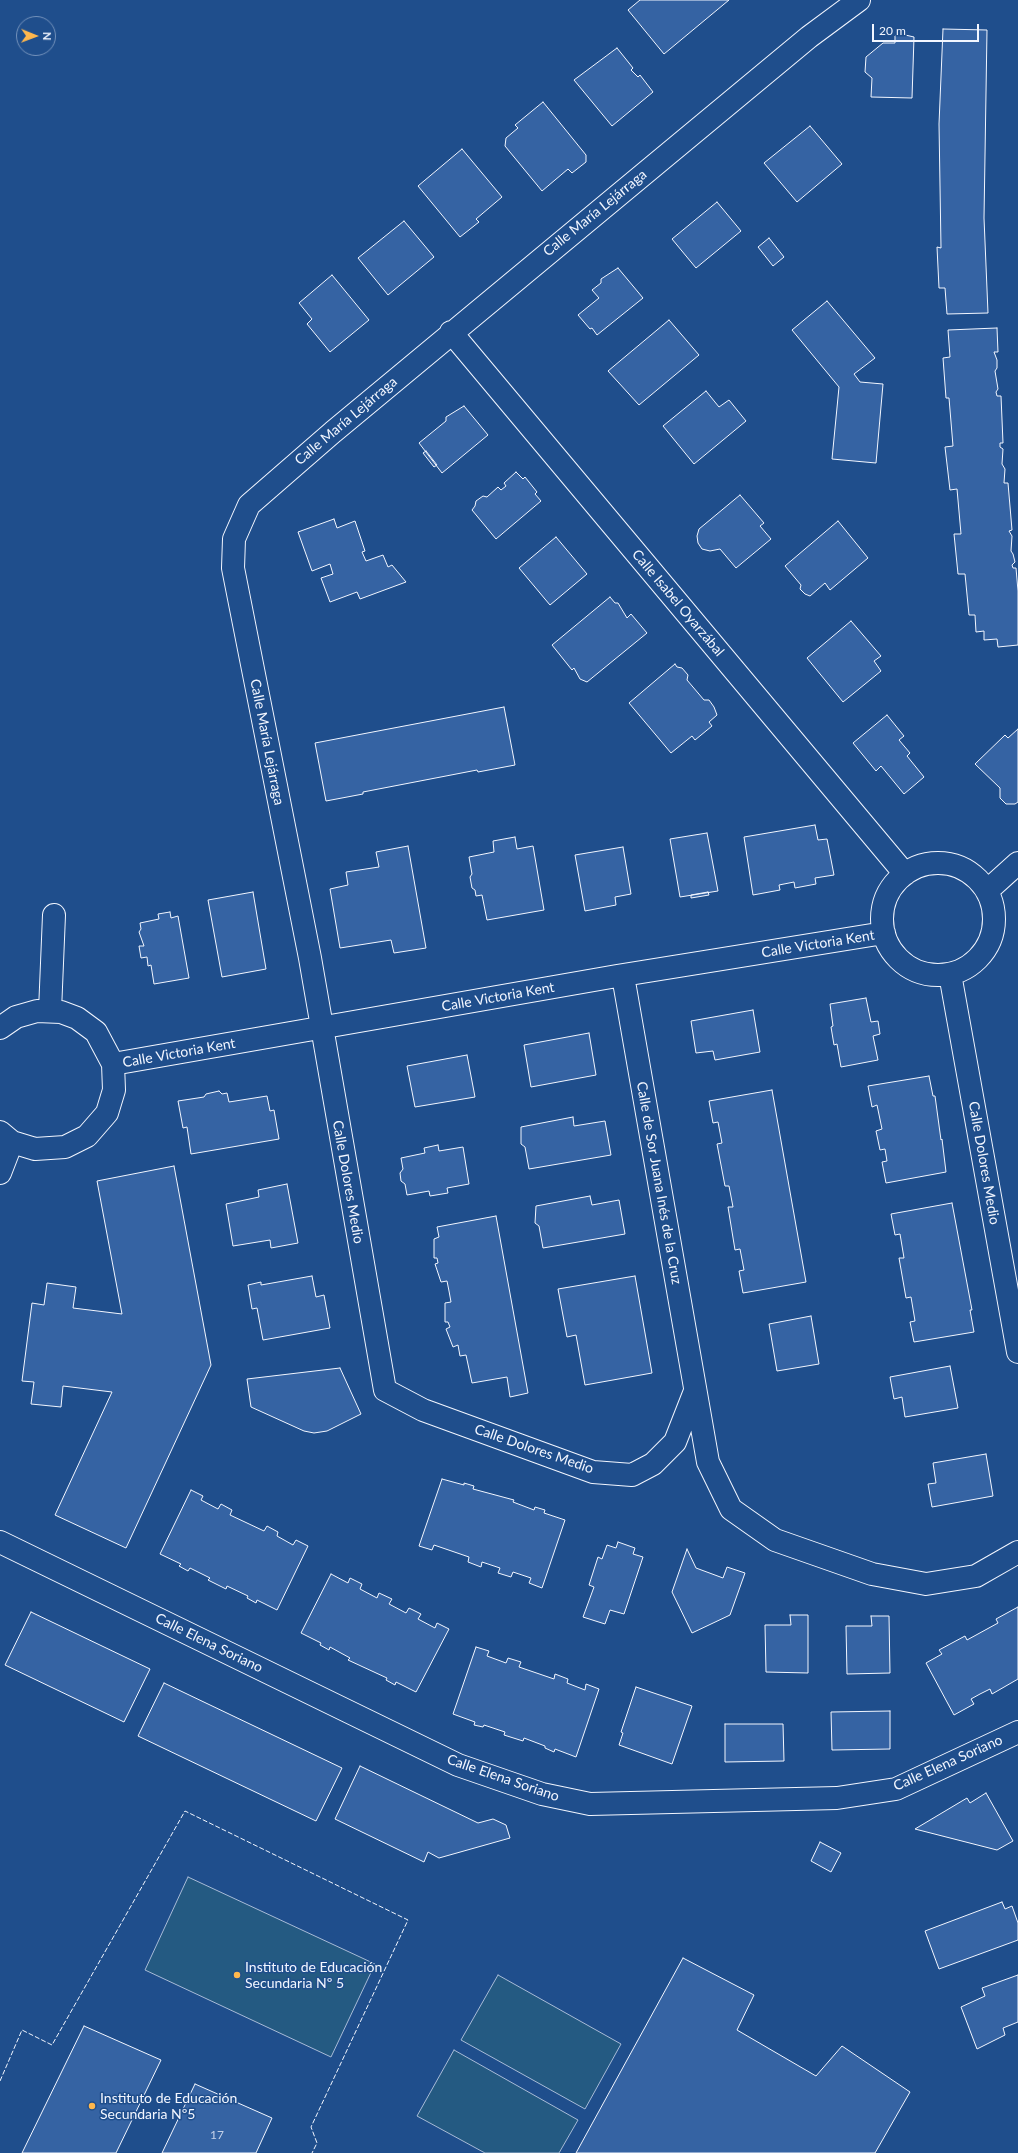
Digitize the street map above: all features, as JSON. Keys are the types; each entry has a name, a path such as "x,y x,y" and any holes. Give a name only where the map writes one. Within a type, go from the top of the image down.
{"street":[{"name":"Calle María Lejárraga","path":"321,1028 310,958 233,568 234,539 249,505 451,332 809,37 859,0"},
{"name":"Calle Isabel Oyarzábal","path":"451,332 905,874"},
{"path":"944,863 963,868 976,877 987,891 991,898 995,918 992,937 979,958 968,967 950,974 922,973 905,965 887,943 884,933 882,914 886,898 896,881 905,874 922,865 944,863"},
{"path":"987,891 1018,863"},
{"path":"50,1011 54,915"},
{"name":"Calle Victoria Kent","path":"113,1064 623,976 884,933"},
{"name":"Calle Dolores Medio","path":"950,974 1018,1352"},
{"name":"Calle de Sor Juana Inés de la Cruz","path":"623,976 695,1391"},
{"path":"0,1028 16,1017 37,1011 61,1012 77,1018 96,1032 113,1064 114,1090 107,1113 87,1136 65,1147 35,1149 6,1137 0,1173"},
{"name":"Calle Dolores Medio","path":"321,1028 385,1390 423,1410 593,1472 632,1475 653,1464 675,1442 695,1391"},
{"path":"695,1391 708,1462 731,1509 775,1540 872,1574 926,1584 976,1576 1018,1552"},
{"name":"Calle Elena Soriano","path":"0,1542 458,1765 542,1794 590,1804 837,1798 896,1789 1018,1732"}],"shaded area":[{"path":"188,1877 375,1964 331,2057 145,1970"},
{"path":"498,1975 621,2044 585,2109 461,2040"},
{"path":"454,2050 578,2120 559,2153 485,2153 417,2116"}],"building":[{"path":"640,0 729,0 664,54 628,10"},
{"path":"943,29 987,30 984,218 988,313 947,314 945,288 939,288 937,247 941,248 939,124"},
{"path":"901,34 914,37 912,98 871,97 872,78 865,72 866,57 883,43 895,43 895,36"},
{"path":"617,48 633,68 631,70 638,77 640,75 653,92 612,126 574,80"},
{"path":"543,102 586,155 586,162 572,173 568,169 542,191 505,146 506,138 518,128 515,125"},
{"path":"810,126 842,164 797,202 764,163"},
{"path":"462,149 502,197 476,219 479,222 460,237 418,186"},
{"path":"717,202 741,231 696,268 672,239"},
{"path":"404,221 434,257 388,295 358,258"},
{"path":"769,238 784,257 773,266 758,247"},
{"path":"618,268 643,298 597,335 578,315 599,298 592,290 601,283 601,279"},
{"path":"332,275 369,320 330,352 307,324 312,319 299,303"},
{"path":"827,301 875,358 854,374 860,382 883,384 876,463 832,459 839,387 792,330"},
{"path":"669,320 699,355 639,405 608,371"},
{"path":"997,328 998,352 994,352 997,360 997,368 995,371 998,389 996,392 997,396 1001,396 1003,443 1000,443 1000,447 1003,449 1002,464 1005,469 1004,483 1008,483 1012,530 1009,531 1012,536 1011,551 1015,562 1012,565 1013,568 1016,568 1018,591 1018,645 998,647 997,639 984,640 984,631 976,632 975,615 969,615 965,574 958,574 954,534 961,534 957,489 950,490 945,447 953,446 949,398 946,398 943,358 950,357 948,330"},
{"path":"706,391 719,407 729,400 746,421 694,464 663,426"},
{"path":"464,406 488,435 442,473 419,443 446,421 446,417"},
{"path":"426,451 437,465 434,467 423,453"},
{"path":"516,472 523,479 525,477 537,492 535,494 541,501 496,539 472,510 476,501 483,496 487,497 498,487 501,490 506,486 504,483"},
{"path":"740,495 764,523 760,526 771,539 736,568 720,549 710,551 702,549 698,543 697,536 699,529"},
{"path":"334,519 337,528 355,521 365,551 362,552 366,561 383,555 388,567 392,565 406,582 360,599 357,592 330,602 321,578 333,574 330,564 312,571 298,532"},
{"path":"838,521 868,558 830,590 825,583 810,596 805,594 800,589 801,585 785,566"},
{"path":"556,537 587,574 550,605 519,568"},
{"path":"610,597 615,603 618,603 627,618 631,614 647,633 587,682 580,679 574,668 572,670 552,645"},
{"path":"851,621 881,656 874,661 881,671 843,702 807,658"},
{"path":"675,664 677,667 682,668 688,675 687,680 704,700 709,700 717,715 709,722 712,726 695,740 692,736 671,753 629,703"},
{"path":"504,707 515,765 478,772 477,770 363,792 363,794 326,801 315,743"},
{"path":"887,715 904,736 899,740 910,753 907,756 924,777 904,794 881,766 876,771 853,743"},
{"path":"1018,729 1018,802 1015,804 1006,804 1000,798 1000,788 975,764 1005,735 1008,738"},
{"path":"815,825 818,840 827,839 834,875 815,878 816,884 795,888 794,882 779,885 780,890 753,895 744,837"},
{"path":"707,833 718,891 680,897 670,839"},
{"path":"515,837 517,849 533,846 544,910 487,920 482,895 476,896 475,890 472,888 470,877 472,874 469,857 494,852 493,841"},
{"path":"408,846 426,948 394,953 391,940 340,948 330,889 348,885 346,872 379,867 376,852"},
{"path":"623,847 631,894 615,897 616,905 585,911 575,855"},
{"path":"253,892 266,969 222,977 208,900"},
{"path":"708,892 709,895 691,898 691,895"},
{"path":"170,912 171,918 178,916 189,978 154,984 151,965 148,966 147,957 141,958 139,946 144,946 139,932 141,929 140,923 159,919 158,914"},
{"path":"866,998 871,1022 878,1021 880,1034 873,1036 878,1060 841,1067 837,1044 834,1045 831,1027 833,1026 830,1004"},
{"path":"753,1010 760,1052 715,1060 713,1051 696,1053 691,1021"},
{"path":"589,1033 596,1075 531,1087 524,1045"},
{"path":"467,1055 475,1097 415,1107 407,1066"},
{"path":"929,1076 933,1096 935,1096 946,1172 886,1183 882,1162 887,1161 885,1149 880,1150 876,1131 882,1129 877,1105 872,1107 868,1086"},
{"path":"772,1090 806,1282 743,1293 739,1271 744,1270 740,1249 735,1250 728,1207 733,1207 729,1186 725,1186 717,1144 722,1143 718,1122 713,1123 709,1101"},
{"path":"219,1091 222,1094 227,1093 229,1102 267,1096 270,1111 274,1110 279,1139 191,1154 187,1127 183,1128 178,1101 204,1097 206,1094"},
{"path":"573,1117 574,1126 605,1121 611,1155 529,1169 525,1147 521,1144 521,1127"},
{"path":"438,1145 439,1151 463,1147 469,1184 447,1188 448,1193 430,1196 429,1191 407,1195 405,1184 401,1181 400,1173 403,1169 401,1158 425,1153 424,1148"},
{"path":"174,1166 211,1365 126,1548 55,1515 112,1392 63,1386 61,1407 31,1404 34,1382 22,1381 32,1303 44,1305 47,1283 76,1287 73,1308 122,1314 97,1181"},
{"path":"287,1184 298,1243 271,1248 270,1240 233,1246 226,1204 259,1197 258,1190"},
{"path":"590,1196 592,1205 619,1200 625,1234 543,1248 539,1226 535,1223 536,1206"},
{"path":"952,1203 972,1310 970,1310 974,1332 914,1342 910,1322 915,1321 911,1297 906,1298 899,1258 904,1258 900,1234 895,1235 891,1214"},
{"path":"496,1216 528,1393 510,1397 507,1377 472,1383 466,1355 460,1356 458,1345 453,1347 446,1329 450,1327 448,1322 445,1322 445,1303 451,1302 447,1281 441,1282 435,1264 438,1263 437,1258 434,1258 434,1239 439,1237 437,1227"},
{"path":"312,1276 316,1297 324,1295 330,1328 263,1340 257,1308 252,1309 248,1285 261,1282 261,1285"},
{"path":"635,1276 652,1373 585,1385 576,1335 567,1337 558,1289"},
{"path":"811,1316 819,1364 777,1371 769,1324"},
{"path":"950,1366 958,1408 905,1417 902,1397 894,1399 890,1377"},
{"path":"340,1368 361,1414 327,1431 314,1433 304,1431 251,1407 247,1379"},
{"path":"986,1454 993,1496 932,1507 928,1484 936,1483 933,1463"},
{"path":"442,1479 474,1486 473,1489 514,1500 513,1502 534,1510 535,1507 545,1510 544,1513 565,1520 542,1588 529,1583 531,1578 513,1572 511,1577 498,1573 500,1568 482,1562 481,1567 468,1562 469,1557 434,1545 432,1550 419,1546"},
{"path":"191,1490 203,1496 201,1500 218,1509 221,1504 232,1510 230,1515 264,1531 267,1526 278,1532 277,1536 293,1545 296,1540 308,1546 277,1610 257,1600 256,1603 247,1598 248,1596 227,1586 226,1589 208,1580 210,1578 190,1568 188,1571 179,1566 181,1564 160,1554"},
{"path":"618,1542 635,1548 633,1554 643,1557 624,1614 610,1610 605,1624 583,1617 594,1587 589,1585 598,1557 602,1559 607,1545 616,1548"},
{"path":"687,1549 696,1568 723,1578 727,1567 745,1573 730,1615 692,1633 672,1592"},
{"path":"331,1574 348,1583 350,1578 362,1584 360,1589 377,1598 379,1593 392,1599 389,1604 406,1613 409,1608 421,1614 418,1619 435,1628 437,1623 449,1629 416,1692 396,1682 395,1685 386,1680 387,1678 348,1660 350,1658 330,1647 329,1650 320,1645 321,1643 301,1633"},
{"path":"1018,1607 1018,1679 992,1694 990,1689 971,1699 974,1704 954,1715 926,1663 942,1654 939,1650 965,1636 967,1640 998,1623 996,1619"},
{"path":"31,1612 150,1669 124,1722 5,1665"},
{"path":"790,1615 808,1615 808,1673 766,1672 765,1625 791,1625"},
{"path":"871,1616 889,1616 890,1673 847,1674 846,1626 872,1626"},
{"path":"476,1647 489,1651 487,1656 506,1663 508,1658 521,1662 519,1667 554,1679 555,1674 568,1679 567,1683 585,1690 586,1684 599,1689 576,1757 555,1749 554,1752 545,1748 545,1746 524,1738 523,1741 504,1735 505,1732 484,1725 483,1727 474,1725 475,1722 453,1714"},
{"path":"164,1683 342,1768 316,1821 138,1736"},
{"path":"636,1687 692,1706 672,1764 619,1745 623,1733 621,1732"},
{"path":"890,1711 890,1749 832,1750 831,1712"},
{"path":"725,1724 783,1724 784,1761 725,1762"},
{"path":"360,1766 478,1823 493,1819 506,1825 510,1838 439,1858 428,1852 424,1862 335,1819"},
{"path":"986,1793 1013,1841 997,1850 915,1829 967,1798 970,1803"},
{"path":"820,1842 841,1853 831,1872 811,1861"},
{"path":"1002,1902 1005,1909 1012,1906 1018,1923 1018,1940 939,1969 925,1931"},
{"path":"683,1958 754,1995 737,2030 816,2076 842,2046 910,2092 875,2153 576,2153"},
{"path":"1018,1975 1018,2022 1003,2028 1005,2035 977,2049 961,2007 985,1996 982,1988"},
{"name":"Instituto de Educación Secundaria Nº5","path":"84,2026 161,2060 116,2153 22,2153"},
{"name":"Instituto de Educación Secundaria Nº5","path":"195,2084 272,2118 256,2153 162,2153"}],"fence":[{"path":"0,2081 22,2030 52,2045 185,1811 408,1920 311,2127 317,2143 312,2153"}],"place":[{"name":"Instituto de Educación Secundaria Nº 5","path":"237,1975"},
{"name":"Instituto de Educación Secundaria Nº5","path":"92,2106"}]}
